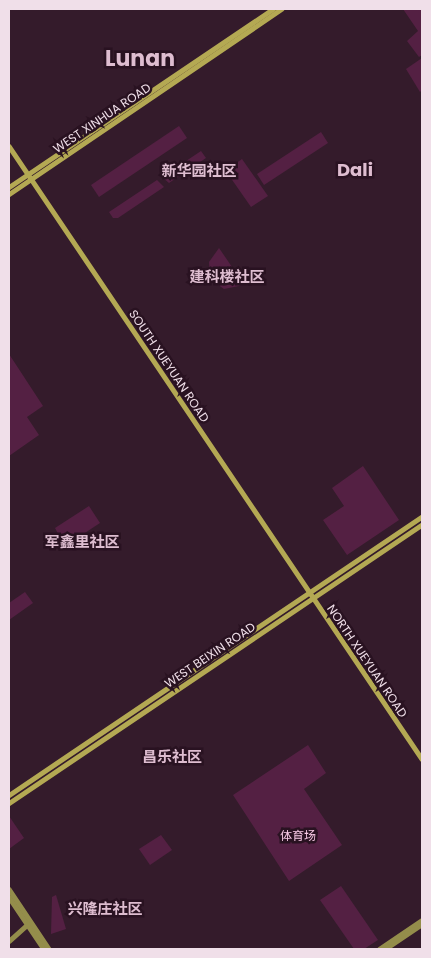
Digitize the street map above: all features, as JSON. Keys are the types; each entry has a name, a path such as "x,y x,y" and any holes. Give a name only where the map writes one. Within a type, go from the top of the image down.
{"main road":[{"name":"WEST XINHUA ROAD","path":"9,194 29,177 273,9"},
{"name":"WEST XINHUA ROAD","path":"9,187 29,177 281,9"},
{"name":"SOUTH XUEYUAN ROAD","path":"9,146 312,598"},
{"name":"WEST BEIXIN ROAD","path":"9,795 422,516"},
{"name":"WEST BEIXIN ROAD","path":"9,803 422,524"},
{"name":"NORTH XUEYUAN ROAD","path":"312,598 422,760"},
{"path":"9,889 44,949"},
{"path":"9,898 49,949"},
{"path":"379,949 422,920"},
{"path":"9,941 30,924"},
{"path":"386,949 422,924"}],"green space":[{"path":"403,9 422,9 422,55 419,57 407,41 418,31"},
{"path":"422,58 422,90 420,92 406,69"},
{"path":"179,126 187,138 99,197 91,185"},
{"path":"321,132 328,143 264,185 257,174"},
{"path":"201,151 206,158 169,183 162,177"},
{"path":"242,159 268,196 251,207 228,174 228,169"},
{"path":"157,180 164,187 118,218 113,218 109,212"},
{"path":"219,248 243,283 239,286 224,289 210,279 209,262"},
{"path":"9,354 43,406 27,417 39,435 9,456"},
{"path":"363,466 399,520 347,555 323,520 344,506 332,488"},
{"path":"89,506 100,523 68,544 63,543 55,528"},
{"path":"25,592 33,603 9,620 9,603"},
{"name":"体育场","path":"308,745 326,773 304,789 342,845 289,881 233,795"},
{"path":"9,816 24,838 9,849"},
{"path":"161,835 172,850 150,865 139,849"},
{"path":"341,886 378,940 364,949 354,949 320,900"},
{"path":"56,895 66,929 51,934 52,897"}],"district":[{"name":"Lunan","path":"140,59"},
{"name":"Dali","path":"355,170"},
{"name":"新华园社区","path":"199,171"},
{"name":"建科楼社区","path":"227,277"},
{"name":"军鑫里社区","path":"82,542"},
{"name":"昌乐社区","path":"172,757"},
{"name":"兴隆庄社区","path":"105,909"}]}
